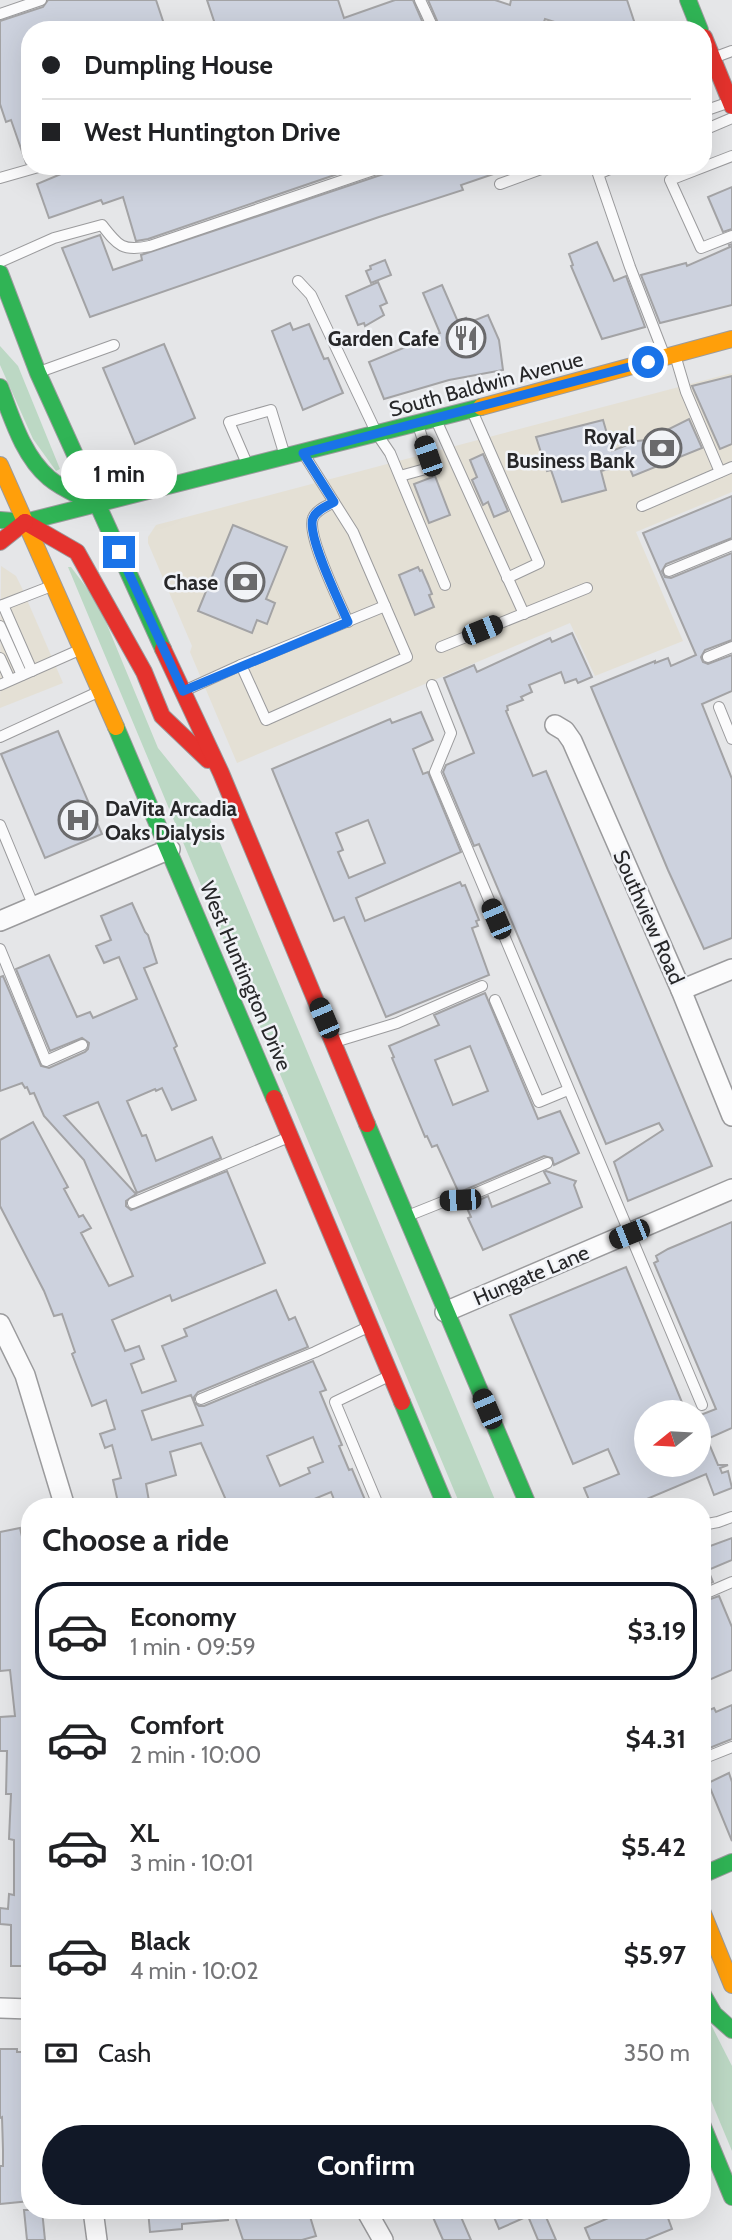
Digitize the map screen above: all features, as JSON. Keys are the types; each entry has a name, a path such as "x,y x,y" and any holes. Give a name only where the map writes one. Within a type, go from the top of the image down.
{"main road":[{"path":"688,0 696,21"},
{"path":"712,58 732,109"},
{"path":"0,273 38,373 221,773 525,1498"},
{"path":"0,307 21,329"},
{"name":"South Baldwin Avenue","path":"0,520 24,522 97,505 472,410 732,339"},
{"path":"0,387 18,432 48,478 97,505"},
{"name":"West Huntington Drive","path":"0,465 170,849 442,1498"},
{"path":"24,522 77,552 117,619 162,716 221,773"},
{"name":"South Baldwin Avenue","path":"0,542 24,522"},
{"path":"711,1871 732,1862"},
{"path":"711,1933 732,1985"},
{"path":"711,2009 732,2030"},
{"path":"711,2146 732,2197"}],"street":[{"name":"Southview Road","path":"555,725 565,731 572,741 681,990 732,1116"},
{"path":"0,921 170,849"},
{"path":"681,990 732,969"},
{"name":"Hungate Lane","path":"446,1312 732,1189"},
{"path":"0,1324 25,1375 62,1498"},
{"path":"0,2008 21,2009"},
{"path":"94,2219 97,2240"},
{"path":"371,2219 383,2240"}],"lane":[{"path":"0,14 41,0"},
{"path":"421,0 430,21"},
{"path":"712,58 732,51"},
{"path":"712,110 732,109"},
{"path":"712,124 732,109"},
{"path":"712,164 732,156"},
{"path":"0,178 21,172"},
{"path":"0,262 54,238 102,225 120,244 132,250 150,246 359,175"},
{"path":"500,184 524,175"},
{"path":"598,175 629,267 720,472"},
{"path":"683,175 670,180 701,248 732,236"},
{"path":"298,281 311,295 377,434 390,453 444,585"},
{"path":"38,373 114,345"},
{"path":"249,466 229,422 271,410 285,457"},
{"path":"472,410 539,563 507,578"},
{"path":"436,419 524,614"},
{"path":"400,476 431,466 417,424"},
{"path":"242,665 264,719 268,720 407,657 353,532 303,453"},
{"path":"642,506 732,467"},
{"path":"334,502 318,511 313,518 312,536 348,622"},
{"path":"669,571 732,545"},
{"path":"27,673 2,606 53,586"},
{"path":"441,647 586,588"},
{"path":"183,691 385,606"},
{"path":"0,626 27,673"},
{"path":"708,657 732,647"},
{"path":"0,658 5,683 81,649"},
{"path":"432,685 451,733 435,772 700,1400"},
{"path":"0,737 100,691"},
{"path":"719,707 732,739"},
{"path":"0,825 34,907"},
{"path":"0,949 46,1061 82,1045"},
{"path":"334,1042 397,1023 482,986"},
{"path":"495,1000 539,1102 568,1090"},
{"path":"133,1203 289,1137"},
{"path":"406,1217 445,1201 460,1200 547,1163"},
{"path":"201,1398 315,1352 370,1326"},
{"path":"375,1498 335,1402 391,1375"},
{"path":"711,1523 732,1517"},
{"path":"711,1591 732,1582"},
{"path":"711,1755 732,1747"}],"shaded area":[{"path":"732,373 732,492 636,532 683,641 595,676 570,623 237,763 190,652 192,646 148,543 148,537 156,525"},
{"path":"1,566 16,576 63,683 0,708"}],"green space":[{"path":"0,346 18,366 60,469 56,471 33,439 0,365"},
{"path":"68,567 71,567 98,603 158,748 204,805 494,1498 457,1498"},
{"path":"711,2025 732,2066 732,2151 711,2101"}],"building":[{"path":"48,0 156,0 163,21 21,21 21,149 11,120 6,122 0,104 0,21 43,7"},
{"path":"207,0 338,0 344,18 395,0 413,0 422,21 214,21"},
{"path":"428,0 495,0 510,5 511,0 627,0 634,21 545,19 437,21"},
{"path":"58,175 335,175 136,241 123,197 103,204 101,200 49,218 37,184"},
{"path":"381,175 490,175 461,185 463,190 90,317 62,248 100,235 113,270 142,260 141,255"},
{"path":"732,187 732,229 723,232 708,197"},
{"path":"597,242 614,281 626,276 645,327 602,339 571,266 573,265 569,254"},
{"path":"732,244 732,305 660,323 641,275 686,263 687,266"},
{"path":"385,260 391,275 371,283 366,271 371,269 370,266"},
{"path":"378,282 387,303 380,306 384,315 365,326 364,323 358,325 346,296"},
{"path":"442,285 458,322 466,318 468,323 488,315 499,340 503,370 449,380 384,399 369,362 440,333 423,293"},
{"path":"290,323 293,330 309,324 343,393 303,410 272,331"},
{"path":"164,344 195,418 135,444 103,368"},
{"path":"732,376 732,444 720,449 692,386"},
{"path":"689,419 702,448 633,476 628,464 601,471 606,490 562,502 551,470 547,471 536,437 603,420 612,451 647,440"},
{"path":"483,454 508,511 494,517 488,502 483,505 472,480 477,477 470,460"},
{"path":"435,476 450,515 429,523 414,484"},
{"path":"732,496 732,538 666,564 662,571 665,577 671,578 732,553 732,640 705,650 701,657 703,662 708,664 732,655 732,691 702,704 732,779 732,938 704,949 591,687 655,661 668,658 671,666 696,655 643,533"},
{"path":"233,525 287,547 266,599 275,603 267,624 257,620 252,633 198,611"},
{"path":"418,567 422,570 432,594 429,595 434,607 415,615 399,575"},
{"path":"572,633 592,677 578,683 576,679 565,683 561,672 529,685 532,692 521,697 523,700 507,706 506,711 533,776 546,771 712,1166 628,1201 614,1162 663,1130 659,1123 606,1144 479,844 474,846 443,772 446,765 474,753 444,678 474,665 477,672 550,638 552,642"},
{"path":"421,712 433,740 413,749 423,774 428,772 461,852 356,898 365,921 460,882 462,886 465,885 479,920 476,921 478,926 472,928 489,975 386,1017 344,917 334,921 272,769 390,719 392,723","holes":["368,820 385,863 349,878 338,852 343,850 336,833"]},
{"path":"58,731 102,834 45,858 1,754"},
{"path":"132,903 148,935 157,963 144,968 177,1046 174,1048 196,1100 172,1110 162,1088 127,1101 142,1136 146,1135 156,1161 212,1137 221,1158 137,1193 98,1102 64,1116 136,1194 126,1201 126,1206 131,1210 227,1171 265,1263 172,1301 170,1295 112,1320 125,1351 139,1346 144,1359 131,1364 142,1393 176,1381 162,1346 187,1336 184,1329 276,1290 289,1320 295,1317 308,1347 198,1392 194,1402 204,1406 313,1361 326,1390 320,1392 342,1445 339,1446 364,1498 333,1498 331,1492 317,1498 225,1498 201,1443 170,1452 176,1475 146,1484 148,1498 117,1498 113,1480 121,1478 112,1445 105,1448 100,1434 115,1429 106,1400 92,1406 72,1354 75,1352 62,1314 54,1316 0,1206 0,1140 33,1122 68,1187 64,1189 79,1217 83,1215 91,1228 81,1233 109,1286 133,1276 84,1160 44,1116 34,1093 30,1094 27,1087 22,1083 0,1091 0,977 3,976 41,1066 49,1068 85,1052 89,1043 82,1038 50,1051 16,969 49,955 77,1017 90,1012 93,1018 137,999 119,957 104,963 96,946 111,940 101,916","holes":["191,1395 203,1425 152,1440 142,1411","313,1437 323,1462 308,1468 310,1473 280,1486 267,1456"]},
{"path":"485,993 538,1119 560,1111 579,1153 554,1165 552,1158 544,1156 458,1191 437,1145 432,1147 427,1136 425,1137 389,1046 439,1025 434,1015","holes":["470,1046 488,1091 453,1105 435,1060"]},
{"path":"544,1172 576,1181 574,1185 582,1207 483,1250 468,1218 471,1217 466,1206 488,1196 492,1207 550,1183"},
{"path":"732,1222 732,1428 711,1437 711,1411 716,1409 654,1263 658,1261 656,1256"},
{"path":"626,1267 681,1400 634,1400 634,1477 699,1477 649,1498 588,1498 584,1488 619,1474 608,1449 573,1464 510,1315"},
{"path":"711,1448 718,1465 728,1465 720,1468 722,1473 728,1471 732,1488 714,1495 707,1477 711,1477"},
{"path":"20,1528 21,1532 21,1966 11,1966 11,1925 0,1924 0,1908 8,1909 9,1894 14,1895 14,1840 9,1839 11,1794 6,1794 7,1751 0,1751 0,1717 15,1716 10,1670 0,1671 0,1532"},
{"path":"732,1538 732,1560 711,1569 711,1546"},
{"path":"719,1596 732,1627 732,1670 711,1679 711,1599"},
{"path":"732,1705 732,1739 711,1747 711,1709 714,1708 716,1712"},
{"path":"729,1773 732,1782 732,1841 711,1790 711,1782"},
{"path":"0,2049 17,2049 17,2052 21,2052 21,2202 0,2204 0,2166 3,2166 3,2150 2,2117 0,2118"},
{"path":"25,2219 43,2219 45,2240 27,2240"},
{"path":"149,2219 228,2219 182,2224 182,2229 150,2232"},
{"path":"236,2219 311,2219 316,2236 302,2240 243,2240"},
{"path":"434,2219 462,2219 471,2240 443,2240"},
{"path":"495,2219 521,2219 499,2229"},
{"path":"529,2219 547,2219 556,2240 538,2240"},
{"path":"606,2219 668,2219 672,2229 645,2240 590,2240 585,2228"}],"traffic: fast":[{"path":"688,0 696,21"},
{"path":"0,273 38,373 163,649"},
{"path":"0,387 19,436 40,469 60,486 97,505"},
{"path":"0,520 25,522 481,407"},
{"path":"116,727 274,1098"},
{"path":"367,1124 525,1498"},
{"path":"402,1402 442,1498"},
{"path":"711,1871 732,1862"},
{"path":"711,2009 732,2030"},
{"path":"711,2146 732,2197"}],"traffic: slow":[{"path":"481,407 732,339"},
{"path":"0,465 116,727"},
{"path":"711,1933 732,1985"}],"traffic: jam":[{"path":"712,57 732,106"},
{"path":"0,542 25,522"},
{"path":"25,522 77,552 144,672 162,716 208,760"},
{"path":"163,649 221,773 367,1124"},
{"path":"274,1098 402,1402"}],"place":[{"name":"Garden Cafe","path":"466,338"},
{"name":"Royal Business Bank","path":"662,448"},
{"name":"Chase","path":"245,582"},
{"name":"DaVita Arcadia Oaks Dialysis","path":"78,820"}],"route":[{"path":"119,552 183,691 348,622 312,536 313,518 318,511 334,502 303,453 648,362"}]}
